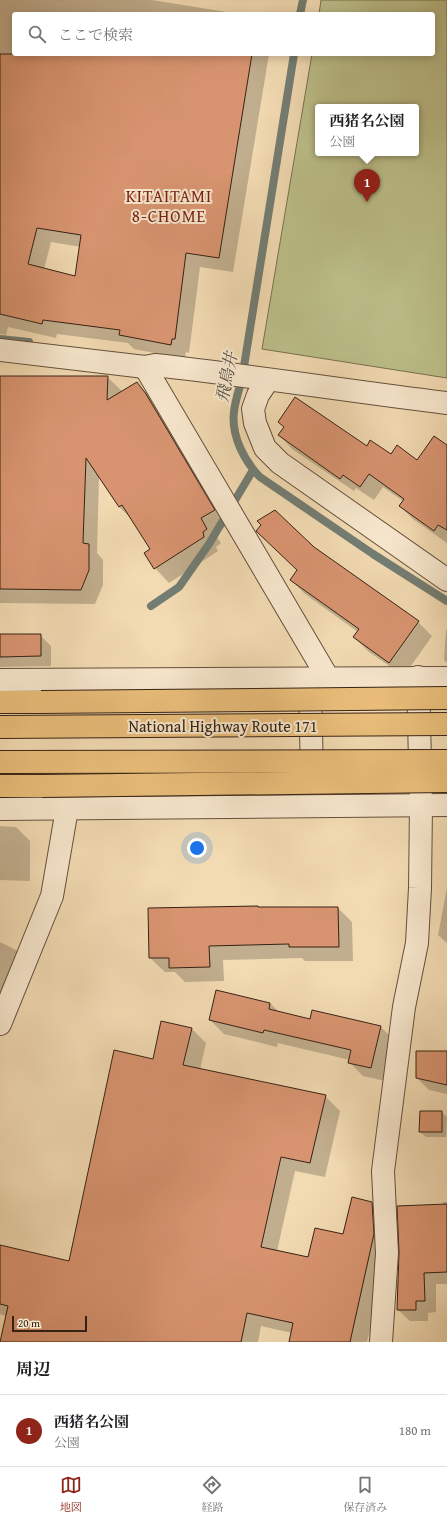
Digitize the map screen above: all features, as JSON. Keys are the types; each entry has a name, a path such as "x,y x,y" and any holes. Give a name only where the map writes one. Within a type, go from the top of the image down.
{"highway":[{"path":"0,702 447,698"},
{"name":"National Highway Route 171","path":"0,727 447,724"},
{"path":"0,762 447,760"},
{"path":"0,786 447,781"}],"street":[{"path":"0,350 145,367 155,365 232,374 447,403"},
{"path":"145,367 319,678 312,806"},
{"path":"263,379 253,409 255,422 265,448 280,463 447,580"},
{"path":"381,1342 387,1253 382,1171 404,1007 417,943 420,888 421,805 418,677"},
{"path":"0,680 447,678"},
{"path":"0,809 447,805"},
{"path":"0,1024 52,896 68,809"}],"green space":[{"path":"321,0 447,0 447,378 262,349 312,56 435,56 435,12 319,12"}],"building":[{"path":"0,54 12,54 12,56 252,56 219,258 186,253 175,339 172,339 171,345 119,335 120,330 43,320 42,324 0,314","holes":["37,228 81,235 75,276 28,264"]},
{"path":"0,376 108,376 107,400 137,382 146,394 215,510 201,518 207,529 203,532 204,537 154,569 144,553 150,549 122,505 119,507 86,458 83,543 89,544 89,570 81,590 0,589"},
{"path":"295,397 367,446 370,440 391,454 397,445 417,460 434,436 447,445 447,530 438,525 434,531 399,506 404,499 369,474 360,487 343,475 340,479 278,435 284,427 278,422"},
{"path":"275,510 314,547 419,621 389,663 353,637 359,629 290,580 297,570 256,531 261,525 257,521"},
{"path":"0,634 41,634 41,656 0,657"},
{"path":"258,906 338,907 339,947 289,947 289,944 209,946 210,967 169,968 169,958 149,958 148,908"},
{"path":"216,990 270,1003 269,1009 310,1019 312,1010 381,1026 371,1068 348,1063 351,1050 264,1030 263,1033 209,1020"},
{"path":"161,1021 192,1028 183,1065 326,1095 310,1163 281,1157 261,1247 308,1257 315,1228 343,1234 352,1197 372,1202 374,1234 350,1342 289,1342 293,1323 247,1313 241,1342 0,1342 8,1306 0,1304 0,1245 69,1261 114,1050 153,1059"},
{"path":"416,1051 447,1051 447,1085 416,1078"},
{"path":"420,1111 442,1111 442,1132 419,1132"},
{"path":"447,1204 447,1272 424,1273 425,1301 416,1301 416,1310 397,1310 399,1252 397,1206"}],"waterway":[{"name":"飛鳥井","path":"300,12 303,0"},
{"name":"飛鳥井","path":"294,56 242,379 235,408 234,421 237,438 244,455 254,471 260,477 373,554 447,601"},
{"path":"0,339 29,342"},
{"path":"151,606 179,587 209,544 253,470"}],"place":[{"name":"西猪名公園","path":"367,202"}],"district":[{"name":"KITAITAMI 8-CHOME","path":"169,205"}]}
